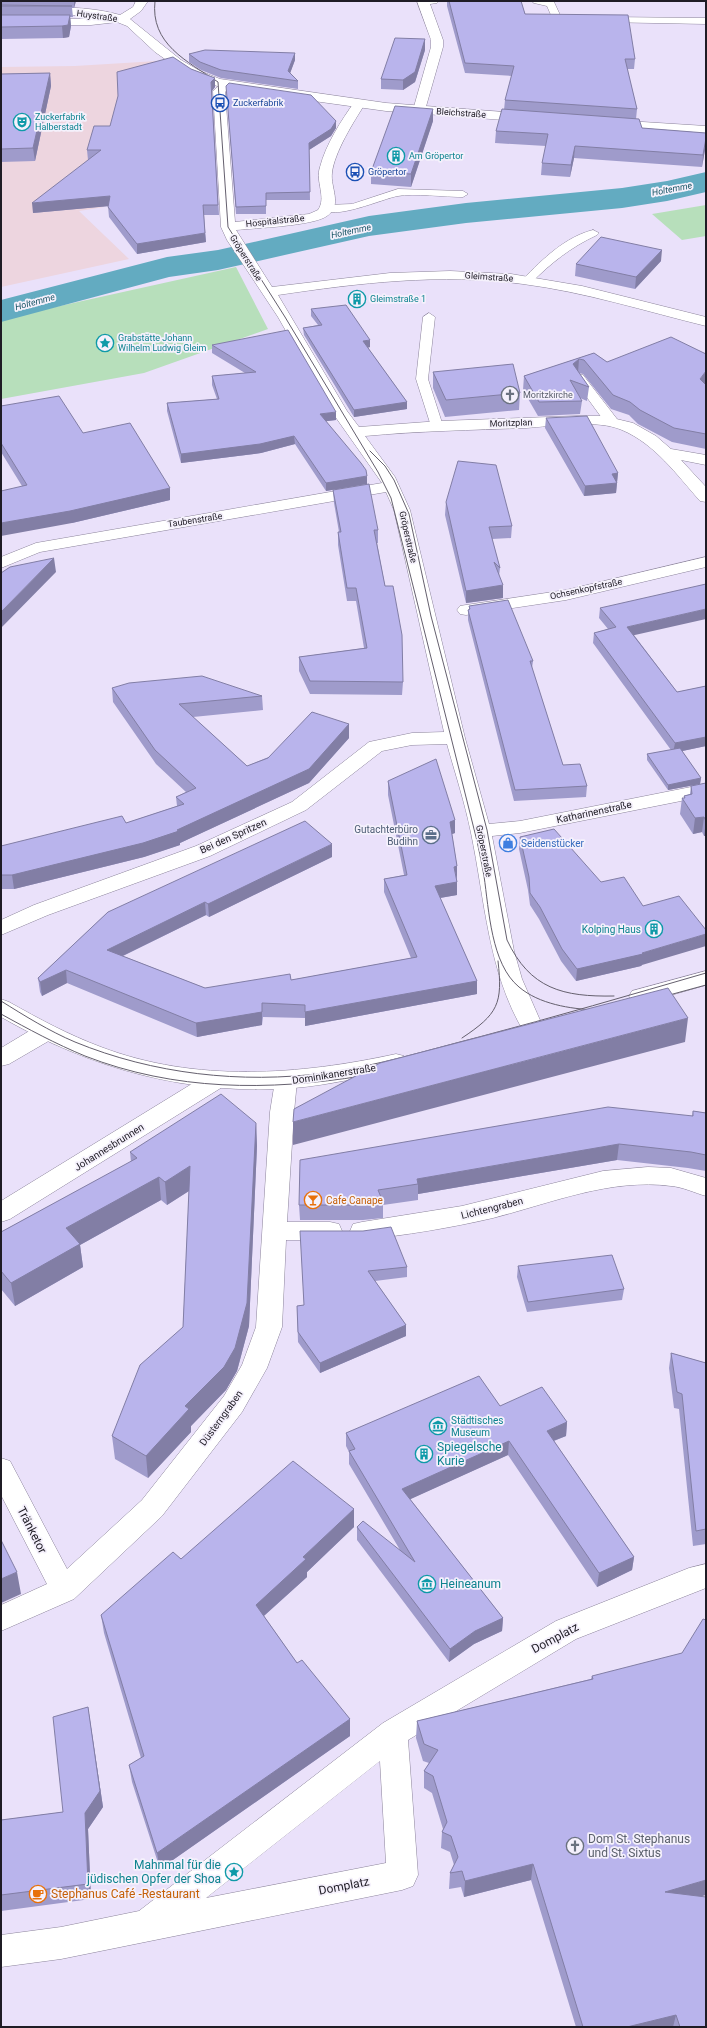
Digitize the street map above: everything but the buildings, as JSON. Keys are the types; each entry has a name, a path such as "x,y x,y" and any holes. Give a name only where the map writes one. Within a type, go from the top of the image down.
{"street":[{"path":"142,1 137,9 122,19 135,27 181,65 204,78 222,84"},
{"path":"419,110 438,47 423,1 433,1"},
{"name":"Huystraße","path":"1,12 79,12 122,19"},
{"name":"Huystraße","path":"1,22 91,22 122,19"},
{"name":"Bleichstraße","path":"222,84 359,104 540,119"},
{"name":"Gröperstraße","path":"222,84 219,91 231,233 285,317 340,412 387,477 402,510 455,738 481,831 503,951 511,979 532,1027"},
{"path":"327,208 328,187 324,172 350,117 359,104"},
{"path":"595,122 706,130"},
{"name":"Hospitalstraße","path":"231,233 310,218 323,213 327,208"},
{"name":"Gleimstraße","path":"268,292 349,281 411,276 460,275 527,281 574,289 706,322"},
{"name":"Moritzplan","path":"354,432 389,428 438,426 567,421 612,422 627,426 650,439 668,454 706,497"},
{"path":"668,454 684,455 706,460"},
{"path":"686,474 706,471"},
{"name":"Taubenstraße","path":"1,562 36,548 392,486"},
{"name":"Ochsenkopfstraße","path":"466,610 566,595 706,562"},
{"name":"Bei den Spritzen","path":"1,928 41,910 203,851 299,806 376,746 412,739 455,738"},
{"name":"Katharinenstraße","path":"481,831 520,827 706,790"},
{"path":"620,1002 706,978"},
{"path":"1,1007 44,1033 106,1058 161,1073 216,1080 286,1081"},
{"path":"510,1033 554,1021"},
{"path":"1,1058 44,1033"},
{"name":"Dominikanerstraße","path":"286,1081 330,1076 376,1068 414,1058"},
{"name":"Johannesbrunnen","path":"1,1213 216,1080"},
{"name":"Düsterngraben","path":"1,1618 64,1590 152,1508 233,1404 254,1368 269,1326 282,1112 286,1081"},
{"name":"Lichtengraben","path":"275,1231 363,1231 430,1222 495,1208 585,1184 620,1177 671,1177 706,1187"},
{"name":"Tränketor","path":"1,1469 64,1590"},
{"name":"Domplatz","path":"146,1925 393,1733 566,1630 699,1577 706,1576"},
{"name":"Domplatz","path":"1,1950 61,1943 402,1875 393,1733"}],"lane":[{"path":"537,1 551,4 557,20 706,21"},
{"path":"327,208 353,207 398,192 463,194"},
{"path":"527,281 556,252 577,239 593,233"},
{"path":"429,317 422,379 438,426"},
{"path":"579,378 612,422"}],"shaded area":[{"path":"157,61 162,65 104,207 79,211 129,259 1,287 1,67 75,66"}],"green space":[{"path":"706,205 706,236 682,240 652,214"},
{"path":"236,267 268,329 144,373 1,399 1,319"}],"waterway":[{"name":"Holtemme","path":"1,311 167,267 218,260 369,226 466,213 622,198 667,191 706,182"}],"tram line":[{"path":"155,1 155,16 158,29 165,40 173,50 194,67 218,82 228,227 285,317 378,472 391,498 475,835 484,876 493,936 502,965 519,987 536,998 565,1007 582,1009"},
{"path":"370,451 385,466 394,480 409,514 431,616 487,830 507,940 516,957 526,970 538,980 550,987 579,995 614,996"},
{"path":"462,1038 484,1022 495,1007 500,988 498,961"},
{"path":"582,1009 706,973"},
{"path":"662,997 706,985"},
{"path":"1,1001 65,1038 105,1053 135,1062 198,1074 261,1077 325,1073 364,1066 582,1009"},
{"path":"582,1009 596,1010"},
{"path":"1,1014 42,1036 85,1056 119,1068 187,1082 222,1085 292,1084 362,1076"}],"place":[{"name":"Zuckerfabrik","path":"220,103"},
{"name":"Zuckerfabrik Halberstadt","path":"22,122"},
{"name":"Am Gröpertor","path":"396,156"},
{"name":"Gröpertor","path":"355,172"},
{"name":"Gleimstraße 1","path":"357,299"},
{"name":"Grabstätte Johann Wilhelm Ludwig Gleim","path":"105,343"},
{"name":"Moritzkirche","path":"510,395"},
{"name":"Gutachterbüro Budihn","path":"431,835"},
{"name":"Seidenstücker","path":"508,843"},
{"name":"Kolping Haus","path":"654,929"},
{"name":"Cafe Canape","path":"313,1200"},
{"name":"Städtisches Museum","path":"438,1426"},
{"name":"Spiegelsche Kurie","path":"424,1454"},
{"name":"Heineanum","path":"427,1584"},
{"name":"Dom St. Stephanus und St. Sixtus","path":"575,1846"},
{"name":"Mahnmal für die jüdischen Opfer der Shoa","path":"234,1872"},
{"name":"Stephanus Café -Restaurant","path":"38,1894"}]}
